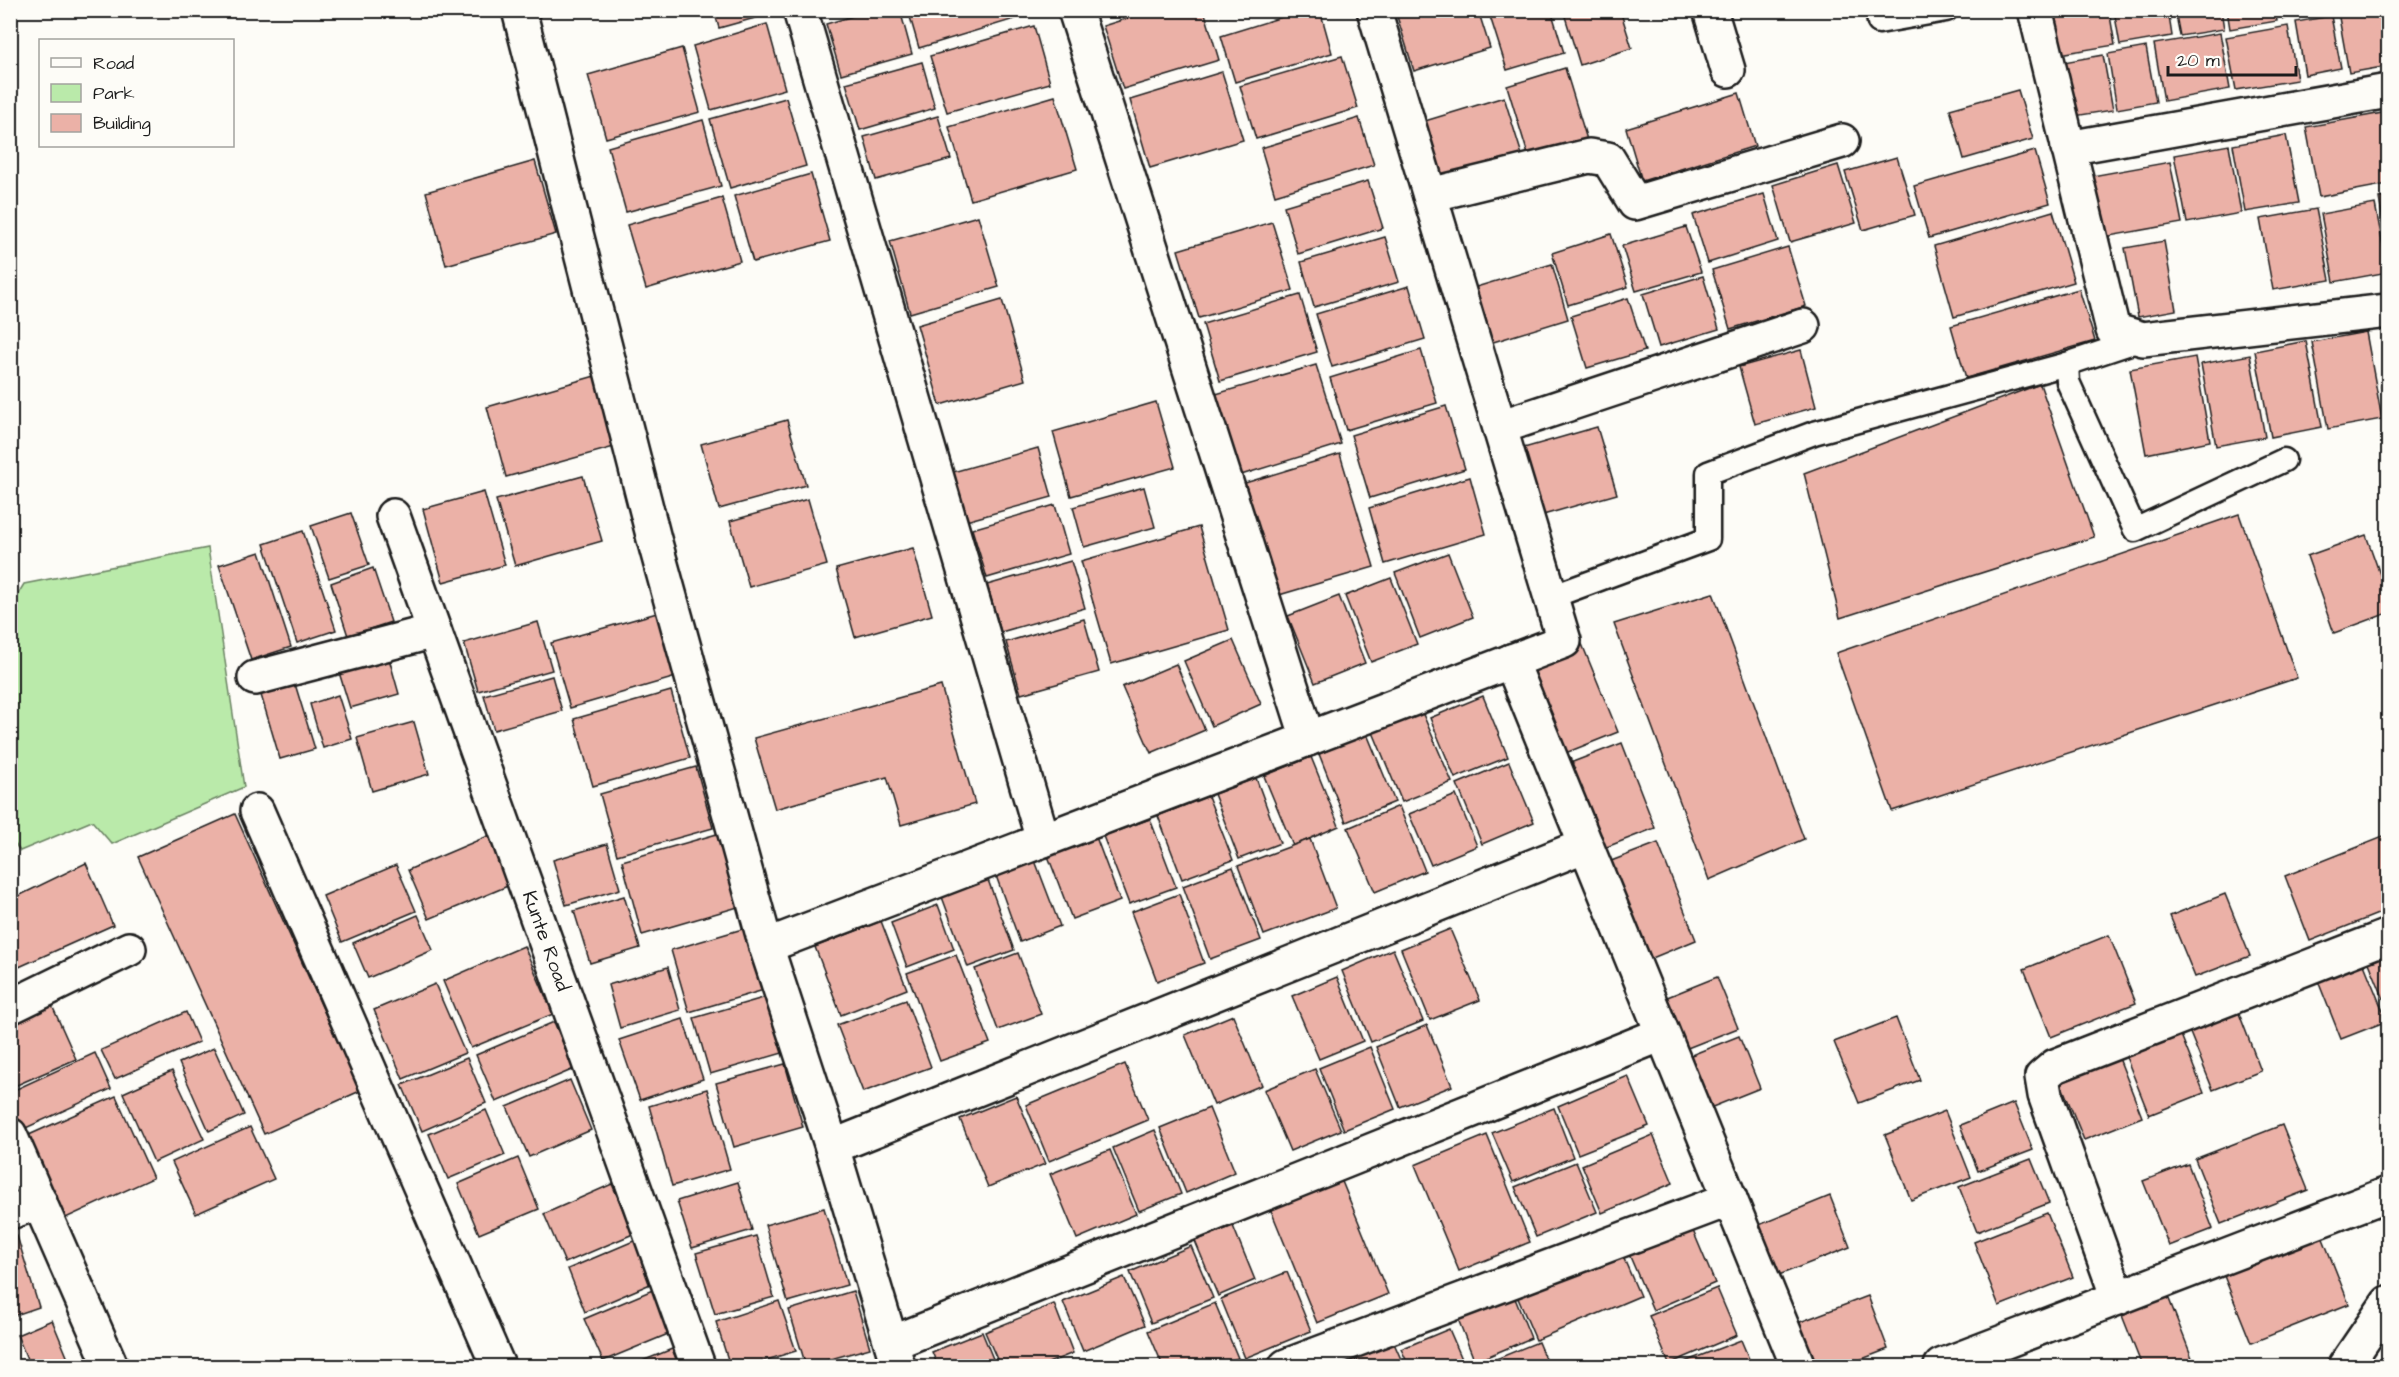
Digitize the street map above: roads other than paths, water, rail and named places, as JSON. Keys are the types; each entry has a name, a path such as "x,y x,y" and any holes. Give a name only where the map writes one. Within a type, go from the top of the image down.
{"street":[{"path":"519,10 654,539 766,946 832,1148 895,1355 1662,1034"},
{"path":"800,10 1042,840"},
{"path":"1075,10 1308,739"},
{"path":"766,946 1564,641 1374,10"},
{"path":"1710,10 1728,70"},
{"path":"2035,10 2113,330 2143,339 2388,311"},
{"path":"2068,148 2388,91"},
{"path":"1430,195 1589,156 1608,159 1635,203 1842,141"},
{"path":"1500,427 1803,326"},
{"name":"Kunte Road","path":"393,516 699,1366"},
{"path":"255,678 434,631"},
{"path":"1511,661 1798,1366"},
{"path":"257,811 498,1366"},
{"path":"832,1148 1586,845"},
{"path":"2118,1298 2045,1095 2042,1077 2055,1066 2388,936"},
{"path":"10,1007 129,949"},
{"path":"10,1135 25,1207 111,1366"},
{"path":"1941,1366 2388,1194"},
{"path":"1286,1366 1730,1199"},
{"path":"2345,1366 2386,1309"}],"lane":[{"path":"1877,10 1879,22 1946,10"},
{"path":"1551,597 1708,539 1708,473 1814,433 2067,364 2143,339"},
{"path":"2067,364 2068,382 2135,530 2284,460"}]}
